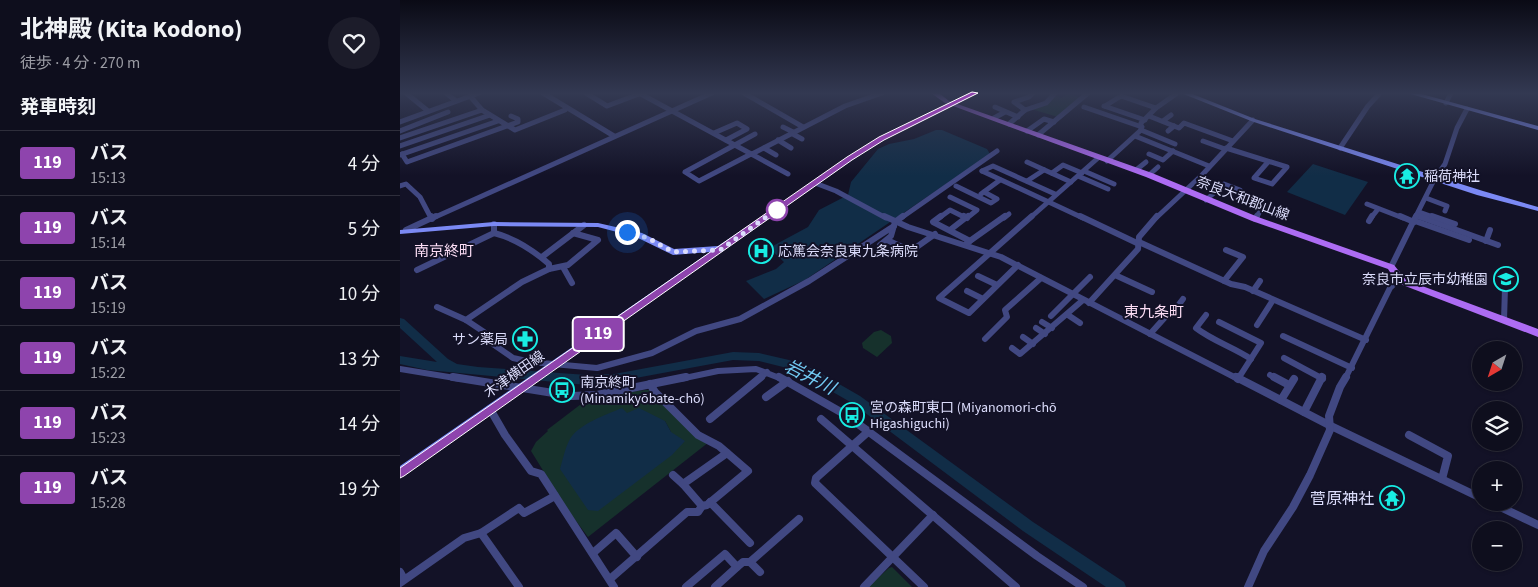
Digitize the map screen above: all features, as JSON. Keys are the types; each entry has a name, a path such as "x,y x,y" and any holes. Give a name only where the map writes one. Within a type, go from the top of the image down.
{"main road":[{"name":"奈良大和郡山線","path":"1000,120 1149,175 1254,219 1391,267"},
{"path":"1391,267 1399,279 1538,333"}],"street":[{"path":"400,131 427,120"},
{"path":"400,138 450,120"},
{"path":"400,146 475,120"},
{"path":"518,120 518,122 507,126 446,148 407,162 401,155 498,121 507,126 515,130 539,120"},
{"path":"591,120 614,136"},
{"path":"403,231 649,120"},
{"path":"692,120 788,174"},
{"path":"791,120 803,127"},
{"path":"754,134 685,172 699,180 816,120"},
{"name":"木津横田線","path":"400,472 815,183 882,139 920,120"},
{"path":"1009,124 1014,120"},
{"path":"1027,131 1042,120"},
{"path":"1049,120 1054,122"},
{"path":"1119,120 1175,144"},
{"path":"1018,265 969,313 939,298 1055,194 1081,173 1135,136 1141,129 1141,123 1144,120"},
{"path":"1159,120 1179,128 1185,122 1234,141"},
{"path":"1012,348 1020,354 1115,275 1138,249 1140,237 1157,216 1253,120"},
{"path":"1254,120 1434,179 1538,209"},
{"path":"1340,148 1358,120"},
{"path":"1391,267 1434,179 1445,164 1457,128 1462,120"},
{"path":"1510,120 1538,128"},
{"path":"1155,126 1162,121"},
{"path":"1038,135 1054,122"},
{"path":"714,133 737,123 747,129 726,140"},
{"path":"1168,131 1174,126"},
{"path":"783,127 802,139"},
{"path":"426,129 446,148"},
{"path":"1135,136 1209,166"},
{"path":"778,140 792,148"},
{"path":"1203,141 1287,167 1272,184 1254,178 1268,162"},
{"path":"764,148 776,155"},
{"path":"437,307 466,320 484,332 490,342 513,358 531,362 597,368 652,353 713,325 729,324 740,320 809,281 997,151"},
{"path":"1149,175 1173,151"},
{"path":"1149,154 1160,163"},
{"path":"1027,162 1071,182"},
{"path":"1136,170 1146,162"},
{"path":"1052,173 1063,165 1114,184"},
{"path":"1055,194 993,166 982,171 1224,281 1253,291 1366,340"},
{"path":"1027,181 1044,170"},
{"path":"1081,173 1108,189"},
{"path":"978,196 1000,180"},
{"path":"815,183 841,194 894,224 968,242 1009,214"},
{"path":"400,186 406,184 420,197 432,219"},
{"path":"1206,200 1224,184 1240,190"},
{"path":"956,186 990,203 997,199 984,192"},
{"path":"950,197 977,210 950,230"},
{"path":"1426,198 1447,206 1445,211"},
{"path":"1367,204 1378,209 1416,218 1455,224"},
{"path":"1254,219 1262,208"},
{"path":"1369,222 1378,209"},
{"path":"966,218 950,210 933,222 968,242 1018,265 1329,425 1472,494"},
{"path":"1416,218 1469,240"},
{"path":"1416,218 1498,245"},
{"path":"880,245 892,236 894,224"},
{"path":"542,257 584,225"},
{"path":"403,231 598,225 639,235 673,252 720,250"},
{"path":"494,228 517,244 542,257 549,264 549,269"},
{"path":"417,270 494,228"},
{"path":"1486,241 1490,230"},
{"path":"466,320 522,282 549,269 563,267 598,240 573,233"},
{"path":"887,240 911,251 935,234"},
{"path":"1224,281 1243,258 1226,250"},
{"path":"563,267 572,283"},
{"path":"1115,275 1152,292"},
{"path":"978,276 997,284"},
{"path":"1051,316 1090,277"},
{"path":"985,338 1007,317 1005,310 1041,278"},
{"path":"1248,587 1264,551 1293,507 1310,476 1330,430 1329,416 1340,387 1352,368 1390,288 1399,279"},
{"path":"1253,291 1260,281"},
{"path":"1504,320 1505,288"},
{"path":"967,291 983,299"},
{"path":"1150,334 1168,314 1171,315 1183,299"},
{"path":"1257,325 1273,300"},
{"path":"1068,315 1080,322"},
{"path":"1206,315 1196,328 1207,336 1235,348 1251,359"},
{"path":"1042,322 1052,328"},
{"path":"1220,322 1261,343 1238,379"},
{"path":"1036,328 1045,334"},
{"path":"1283,336 1352,368"},
{"path":"1022,337 1033,344"},
{"path":"1284,358 1323,378 1304,412"},
{"path":"400,368 523,386 572,396 597,395 718,371 740,369 767,372 788,380 823,400 869,431 1077,585"},
{"path":"710,419 767,372"},
{"path":"1270,375 1292,382 1280,400"},
{"path":"766,397 788,380"},
{"path":"490,409 505,435 532,471 541,474 612,583 637,557 687,512 698,512 748,471 719,446 698,435 655,392 650,384"},
{"path":"820,419 1016,587"},
{"path":"869,431 816,478 815,483 924,587"},
{"path":"1409,435 1448,456 1442,479"},
{"path":"683,484 727,453"},
{"path":"673,475 750,543"},
{"path":"402,578 464,538 481,533 519,508 524,513 555,496"},
{"path":"1509,511 1538,525"},
{"path":"864,587 933,515"},
{"path":"715,587 743,562 750,562 800,519"},
{"path":"481,533 519,587"},
{"path":"592,553 616,534 637,557"},
{"path":"686,587 725,554 738,567"},
{"path":"750,562 760,572"}],"green space":[{"path":"881,330 891,336 892,343 877,357 863,348 862,343 874,332"},
{"path":"651,390 709,442 588,537 565,506 531,451 547,430 589,398","holes":["665,421 671,432 566,449"]},
{"path":"892,567 912,587 868,587 889,568"}],"water":[{"path":"936,130 942,130 987,149 990,154 805,280 764,299 746,281 776,269 784,262 769,248 808,227 819,210 848,195 851,182 878,149 889,144 914,139"},
{"path":"1313,164 1368,182 1345,215 1287,192"},
{"path":"622,408 627,413 639,408 665,421 671,432 685,441 672,455 598,511 588,510 560,469 565,450 574,433 580,428"}],"waterway":[{"name":"岩井川","path":"400,322 444,362 455,368 478,371 587,380 614,378 733,356 759,357 785,363 809,372 856,400 1028,526 1119,587"},
{"path":"400,360 427,366 454,368"}],"bus line":[{"name":"119","path":"400,472 867,147 919,120"}],"place":[{"name":"稲荷神社","path":"1407,176"},
{"name":"応篤会奈良東九条病院","path":"761,251"},
{"name":"奈良市立辰市幼稚園","path":"1506,279"},
{"name":"サン薬局","path":"525,339"},
{"name":"南京終町 (Minamikyōbate-chō)","path":"562,390"},
{"name":"宮の森町東口 (Miyanomori-chō Higashiguchi)","path":"852,415"},
{"name":"菅原神社","path":"1392,498"}],"district":[{"name":"南京終町","path":"444,251"},
{"name":"東九条町","path":"1154,312"}],"route":[{"path":"627,232 648,238 669,251 677,253 712,249 720,250 783,205 777,210"}]}
